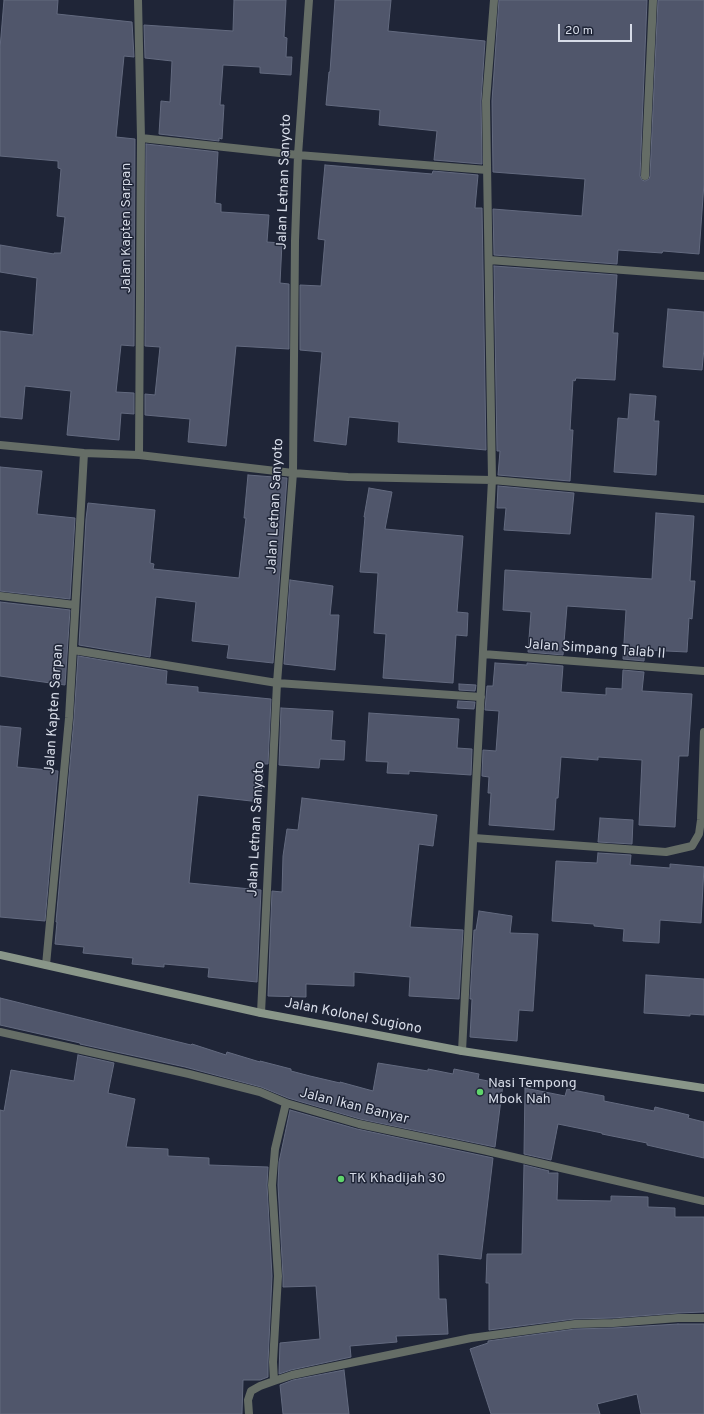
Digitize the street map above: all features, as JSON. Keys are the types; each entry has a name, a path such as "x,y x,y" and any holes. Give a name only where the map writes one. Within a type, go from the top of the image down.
{"main road":[{"name":"Jalan Kolonel Sugiono","path":"0,955 261,1013 462,1051 704,1088"}],"street":[{"name":"Jalan Kapten Sarpan","path":"138,0 141,138 139,455"},
{"name":"Jalan Letnan Sanyoto","path":"261,1013 278,683 293,473 295,240 298,155 309,0"},
{"path":"462,1051 492,480 486,101 494,0"},
{"path":"645,176 653,0"},
{"path":"141,138 298,155 487,170"},
{"path":"489,260 704,276"},
{"path":"0,445 84,453 139,455 293,473 348,477 492,480 704,499"},
{"name":"Jalan Kapten Sarpan","path":"46,965 69,718 84,453"},
{"path":"0,596 75,605"},
{"path":"73,650 278,683 481,698"},
{"name":"Jalan Simpang Talab II","path":"483,654 704,671"},
{"path":"474,838 666,852 692,846 699,834 701,820 704,732"},
{"name":"Jalan Ikan Banyar","path":"0,1032 189,1074 260,1092 286,1103 359,1124 483,1150 704,1200"},
{"path":"274,1381 273,1362 278,1276 272,1185 275,1149 286,1103"},
{"path":"249,1414 248,1400 251,1391 260,1386 292,1375 471,1338 575,1324 613,1323 678,1318 704,1318"}],"building":[{"path":"4,0 58,0 57,14 132,22 134,57 124,56 116,137 135,139 134,346 121,345 116,392 134,393 134,414 121,413 119,440 67,435 71,391 25,386 22,419 0,417 0,331 33,335 37,278 0,272 0,245 54,254 61,253 65,217 57,216 61,169 58,168 58,161 0,156 0,48"},
{"path":"234,0 286,0 284,37 287,38 286,57 292,57 291,75 260,73 260,67 223,65 220,105 224,105 222,139 219,138 219,141 159,134 161,101 170,102 172,61 145,58 144,25 233,31"},
{"path":"335,0 391,0 388,31 485,41 481,101 482,164 434,160 437,131 379,125 380,110 326,105"},
{"path":"499,0 647,0 640,176 642,180 645,181 649,179 650,176 658,0 704,0 704,183 699,254 663,251 662,253 618,250 617,264 494,255 493,209 582,216 585,179 493,172 492,101"},
{"path":"146,144 218,152 215,203 221,204 221,212 269,215 267,242 282,243 280,283 289,284 289,349 236,346 226,446 188,442 190,419 145,415 145,394 155,395 160,347 145,346"},
{"path":"325,165 432,174 433,171 478,175 475,208 482,208 486,450 398,442 399,422 349,417 346,445 314,441 322,352 300,350 300,285 321,286 325,240 318,239"},
{"path":"494,266 617,275 613,333 618,333 615,380 576,378 575,381 573,380 570,430 573,430 570,481 498,475 500,451 497,451"},
{"path":"668,309 704,312 704,348 702,370 663,367"},
{"path":"630,394 656,396 654,421 659,421 656,475 614,472 618,418 628,419"},
{"path":"0,467 42,471 37,514 75,518 70,599 0,591"},
{"path":"248,475 287,478 273,663 227,658 229,645 192,641 196,602 156,597 150,657 79,645 88,503 155,510 150,563 154,564 153,569 239,578 246,518 244,518"},
{"path":"498,486 574,493 570,534 504,530 506,508 497,508"},
{"path":"369,488 392,492 385,529 463,536 457,612 468,613 467,636 456,635 453,683 383,678 386,634 374,633 378,573 360,572 364,517"},
{"path":"656,513 694,516 690,581 695,581 692,619 689,618 687,652 645,650 644,661 623,659 626,610 567,606 563,655 528,652 531,612 503,610 505,570 652,579"},
{"path":"290,580 333,586 330,615 339,615 335,670 284,664"},
{"path":"0,602 70,610 65,685 0,676"},
{"path":"78,656 167,671 166,684 198,687 198,692 271,699 268,764 264,764 260,802 198,795 189,883 261,890 257,982 208,977 209,968 164,964 164,967 132,964 133,958 83,953 84,947 55,944"},
{"path":"495,663 527,665 527,663 563,666 561,692 606,695 606,688 622,689 623,670 644,672 642,691 692,694 688,756 679,756 675,827 639,825 642,760 598,757 598,760 561,757 554,830 489,825 491,793 488,793 489,777 482,776 483,750 496,751 499,711 485,710 487,686 493,686"},
{"path":"459,684 476,685 475,691 459,690"},
{"path":"458,701 475,702 474,709 457,708"},
{"path":"281,708 333,711 331,740 345,741 344,760 320,759 319,768 279,765"},
{"path":"369,713 459,719 457,748 472,749 471,775 409,771 409,774 387,773 388,762 366,761"},
{"path":"0,726 21,728 17,767 58,771 45,921 0,917"},
{"path":"302,798 437,815 433,846 419,844 410,927 463,930 459,999 409,996 410,977 354,972 354,986 306,984 306,997 268,996 272,891 282,892 283,856 287,829 298,830"},
{"path":"600,818 633,820 632,844 598,842"},
{"path":"598,853 631,855 630,865 670,868 670,864 704,867 701,923 660,920 659,943 623,941 624,929 594,926 594,924 552,921 556,861 597,863"},
{"path":"479,911 512,916 510,933 538,934 533,1011 519,1010 517,1041 470,1037 472,999 470,999 474,930 476,930"},
{"path":"646,975 704,979 704,1015 690,1014 690,1016 644,1013"},
{"path":"0,998 191,1045 192,1044 226,1055 227,1052 291,1069 291,1071 373,1091 378,1063 428,1071 428,1069 453,1074 454,1069 479,1074 478,1079 503,1084 495,1147 360,1119 288,1098 261,1087 185,1067 0,1025"},
{"path":"78,1055 114,1063 108,1093 135,1099 126,1147 168,1149 168,1156 209,1158 209,1165 268,1167 267,1185 272,1276 268,1377 260,1380 243,1380 242,1414 0,1414 0,1110 4,1111 11,1070 74,1081"},
{"path":"525,1088 565,1096 567,1089 604,1096 604,1101 654,1111 655,1107 689,1115 688,1118 704,1122 704,1158 647,1145 647,1143 558,1124 551,1160 524,1154"},
{"path":"290,1110 357,1129 493,1158 481,1259 438,1254 439,1299 446,1299 448,1334 396,1336 397,1342 350,1346 351,1357 279,1374 280,1343 320,1339 316,1286 283,1287 278,1185 279,1162"},
{"path":"524,1165 549,1171 548,1173 558,1173 557,1200 611,1201 611,1196 648,1197 648,1207 675,1208 675,1217 704,1217 704,1312 574,1319 489,1330 489,1283 486,1283 487,1254 522,1254"},
{"path":"704,1324 704,1414 641,1414 637,1394 597,1404 600,1414 491,1414 470,1349 488,1343 488,1341 575,1329"},
{"path":"344,1370 349,1414 283,1414 280,1385 293,1380"}],"place":[{"name":"Nasi Tempong Mbok Nah","path":"480,1092"},
{"name":"TK Khadijah 30","path":"341,1179"}]}
